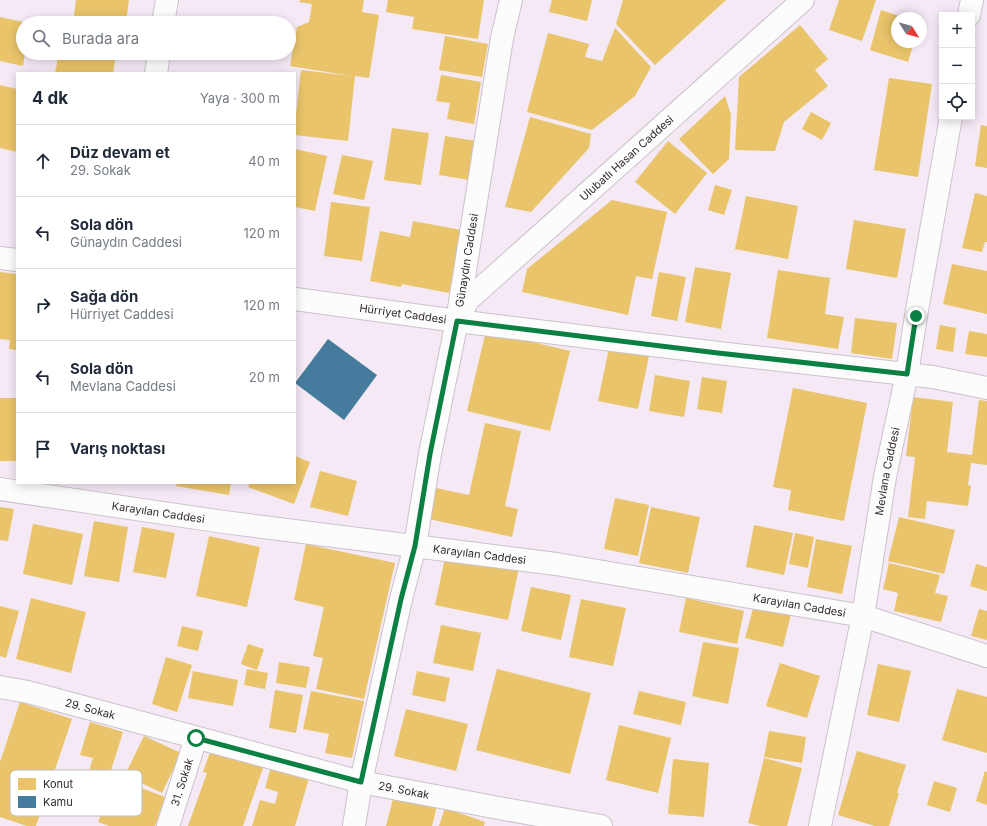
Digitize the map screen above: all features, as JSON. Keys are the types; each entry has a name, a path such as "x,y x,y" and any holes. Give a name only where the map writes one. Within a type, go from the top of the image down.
{"street":[{"path":"165,16 167,0"},
{"name":"Günaydın Caddesi","path":"354,826 361,782 401,599 415,546 430,454 457,321 502,38 511,0"},
{"name":"Ulubatlı Hasan Caddesi","path":"457,321 468,300 803,0"},
{"path":"970,12 972,0"},
{"path":"156,72 158,60"},
{"name":"Mevlana Caddesi","path":"820,826 863,616 885,477 907,374 950,120"},
{"path":"0,258 16,260"},
{"name":"Hürriyet Caddesi","path":"296,299 457,321 718,353 933,377 987,388"},
{"name":"Karayılan Caddesi","path":"0,489 224,522 556,564 863,616 987,656"},
{"name":"29. Sokak","path":"0,687 36,694 361,782 601,826"},
{"name":"31. Sokak","path":"168,826 196,738"}],"building: Konut":[{"path":"76,0 129,0 127,16 74,16"},
{"path":"300,0 364,0 362,12 379,15 369,78 355,76 348,141 296,135 296,114 301,70 352,76 290,66 291,60 296,60 297,27 309,22 312,4 299,2"},
{"path":"388,0 484,0 478,39 412,29 414,17 386,12"},
{"path":"552,0 592,0 587,21 549,12"},
{"path":"623,0 726,0 655,65 616,24"},
{"path":"839,0 876,0 862,41 829,30"},
{"path":"881,10 891,13 891,48 912,48 908,62 870,50"},
{"path":"0,17 16,20 16,60 24,60 23,66 0,61"},
{"path":"800,25 828,59 815,70 828,86 784,122 775,151 735,150 739,77"},
{"path":"615,28 651,67 635,96 592,130 527,112 548,33 589,44 585,57 602,61"},
{"path":"445,36 488,44 482,77 439,70"},
{"path":"58,60 115,60 113,72 55,72"},
{"path":"441,75 481,82 474,124 447,119 450,103 436,101"},
{"path":"889,78 932,84 918,177 874,170"},
{"path":"0,85 16,89 16,152 0,148"},
{"path":"725,96 731,115 729,159 713,174 679,139"},
{"path":"811,112 831,123 822,140 802,129"},
{"path":"530,117 591,134 589,148 531,212 505,207"},
{"path":"981,125 987,126 987,168 975,166"},
{"path":"392,128 429,133 421,185 384,180"},
{"path":"445,136 476,141 469,180 439,175"},
{"path":"668,141 707,173 675,214 635,182"},
{"path":"296,149 327,156 315,211 296,207"},
{"path":"342,155 373,161 364,200 333,194"},
{"path":"715,185 732,190 724,215 708,210"},
{"path":"975,193 987,196 987,242 985,242 982,252 962,248"},
{"path":"746,196 798,206 788,259 735,249"},
{"path":"612,200 667,212 652,279 636,276 628,315 522,292 527,269"},
{"path":"331,202 370,207 362,261 324,256"},
{"path":"854,220 906,229 897,278 846,269"},
{"path":"413,221 461,230 449,293 402,284 401,287 370,281 380,231 410,237"},
{"path":"952,264 987,271 987,314 943,304"},
{"path":"695,267 731,273 721,329 685,322"},
{"path":"778,270 830,278 825,314 844,317 838,349 767,338"},
{"path":"0,272 16,274 16,350 9,349 10,340 0,339"},
{"path":"659,272 686,277 677,321 651,316"},
{"path":"855,318 897,323 892,359 851,353"},
{"path":"940,325 956,328 953,352 936,349"},
{"path":"486,331 570,351 550,431 467,411"},
{"path":"969,331 987,334 987,357 965,354"},
{"path":"609,348 649,356 638,409 598,401"},
{"path":"655,375 690,381 684,417 649,411"},
{"path":"702,377 727,381 722,413 697,409"},
{"path":"793,388 867,403 844,521 788,510 791,490 773,487"},
{"path":"913,397 953,402 947,452 972,455 979,400 987,401 987,465 971,463 968,485 971,486 968,506 927,501 925,519 908,517 915,457 906,456"},
{"path":"0,398 16,398 16,461 0,461"},
{"path":"485,423 521,431 505,506 518,509 512,537 429,519 436,488 469,495"},
{"path":"296,456 310,462 294,504 248,487 250,484 296,484"},
{"path":"320,471 357,481 348,516 310,507"},
{"path":"177,484 231,484 229,495 176,486"},
{"path":"615,498 649,505 638,556 604,549"},
{"path":"0,507 14,509 8,541 0,540"},
{"path":"651,507 700,517 688,573 639,563"},
{"path":"899,517 955,530 944,574 888,561"},
{"path":"94,521 128,527 119,582 84,576"},
{"path":"33,524 83,534 72,585 23,574"},
{"path":"754,525 793,533 784,575 746,567"},
{"path":"142,527 175,533 166,578 133,572"},
{"path":"795,533 814,537 808,568 789,564"},
{"path":"209,536 260,547 247,607 196,596"},
{"path":"816,539 852,546 842,594 807,587"},
{"path":"306,544 395,563 364,699 316,689 323,658 313,656 324,607 294,600"},
{"path":"445,558 489,567 490,562 519,568 508,620 435,605"},
{"path":"889,563 940,575 935,593 948,596 941,622 894,611 898,593 883,589"},
{"path":"976,564 987,567 987,591 970,586"},
{"path":"531,587 571,595 561,640 521,631"},
{"path":"31,598 86,612 71,673 16,659"},
{"path":"686,598 744,611 737,644 679,632"},
{"path":"581,599 626,608 613,666 569,657"},
{"path":"754,605 791,614 783,647 745,638"},
{"path":"0,606 19,611 6,658 0,656"},
{"path":"979,609 987,611 987,640 971,636"},
{"path":"441,625 481,633 473,671 433,663"},
{"path":"182,626 203,631 198,651 177,646"},
{"path":"703,642 739,648 728,704 692,696"},
{"path":"248,644 264,649 257,670 241,664"},
{"path":"166,657 192,665 177,712 152,704"},
{"path":"279,662 310,667 306,688 276,683"},
{"path":"780,663 820,676 807,718 766,706"},
{"path":"878,664 911,671 899,722 867,715"},
{"path":"247,669 268,673 265,689 244,685"},
{"path":"497,669 591,693 570,774 476,750"},
{"path":"193,671 238,680 233,706 188,698"},
{"path":"417,671 450,678 445,702 412,695"},
{"path":"957,689 987,697 987,753 942,740"},
{"path":"275,690 303,695 296,733 269,728"},
{"path":"311,691 364,701 352,758 325,753 329,734 303,729"},
{"path":"639,691 686,702 681,725 633,714"},
{"path":"20,702 72,719 55,770 10,770 10,816 39,816 36,826 27,826 0,817 0,762"},
{"path":"406,709 468,724 456,771 394,756"},
{"path":"90,722 123,732 111,770 89,770 93,758 80,755"},
{"path":"619,725 671,738 658,793 606,780"},
{"path":"769,731 806,737 802,763 764,757"},
{"path":"144,736 181,753 162,793 142,783 142,770 127,770"},
{"path":"212,747 264,765 243,826 188,826 207,773 203,772"},
{"path":"857,751 906,765 889,826 875,826 838,815"},
{"path":"764,758 802,768 787,826 760,826 748,823"},
{"path":"673,759 709,763 704,817 668,814"},
{"path":"271,767 309,778 295,826 252,826 260,800 275,804 278,792 265,788"},
{"path":"985,771 987,772 987,805 976,801"},
{"path":"934,781 957,788 950,812 927,805"},
{"path":"142,788 165,797 155,826 109,826 98,822 100,816 142,816"},
{"path":"394,795 437,806 432,826 386,826"},
{"path":"445,808 485,822 484,826 439,826"}],"building: Kamu":[{"path":"328,339 377,375 344,420 296,384 296,382"}],"route":[{"path":"196,738 361,782 401,599 415,546 430,454 457,321 718,353 907,374 916,316"}]}
